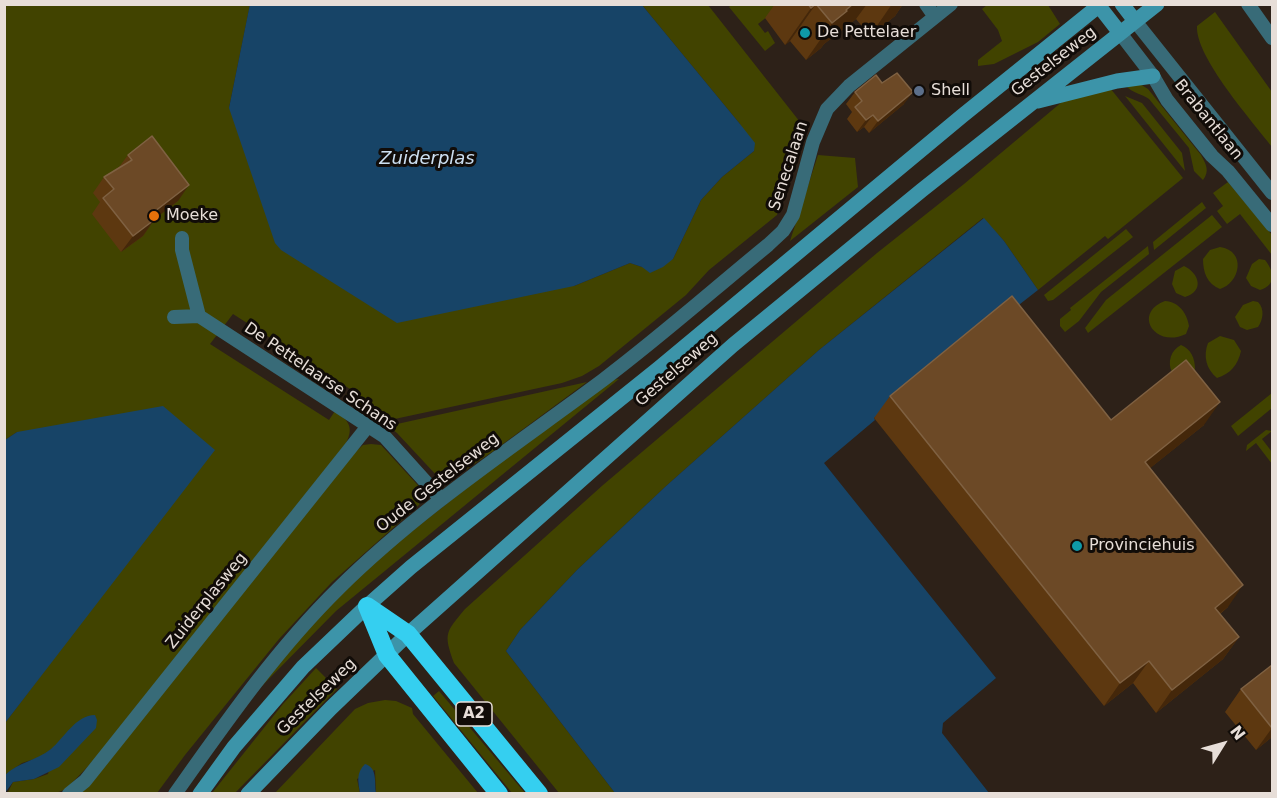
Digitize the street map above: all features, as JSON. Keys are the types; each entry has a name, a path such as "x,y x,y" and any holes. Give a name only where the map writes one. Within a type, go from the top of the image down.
{"highway":[{"path":"366,606 408,634"},
{"path":"366,606 387,654"},
{"name":"A2","path":"408,634 539,794"},
{"name":"A2","path":"387,654 499,794"}],"main road":[{"path":"1122,4 1135,21"},
{"name":"Gestelseweg","path":"248,794 331,708 408,634 733,345 1032,102 1157,4"},
{"path":"1100,5 1120,33"},
{"name":"Gestelseweg","path":"200,794 234,747 303,667 366,606 659,368 953,123 1100,5"},
{"path":"1032,102 1117,81 1153,76"}],"street":[{"path":"926,4 935,17"},
{"name":"Senecalaan","path":"768,245 783,231 793,215 813,142 827,109 849,86 951,4"},
{"path":"1248,4 1272,39"},
{"name":"Brabantlaan","path":"1135,21 1272,193"},
{"name":"Brabantlaan","path":"1120,33 1153,76 1167,100 1272,225"},
{"path":"174,317 198,316 182,250 182,238"},
{"name":"Oude Gestelseweg","path":"175,794 245,695 285,645 381,547 441,499 606,378 768,245"},
{"name":"De Pettelaarse Schans","path":"198,316 385,437 441,499"},
{"name":"Zuiderplasweg","path":"69,794 84,781 368,426"}],"shaded area":[{"path":"732,4 777,5 778,8 758,24 765,33 768,31 775,43 765,51 729,7"},
{"path":"5,5 250,5 229,108 574,286 630,263 642,267 673,259 701,200 722,177 754,151 740,124 642,5 708,5 800,122 777,215 709,270 686,295 599,366 582,376 562,383 390,420 374,409 369,414 344,398 350,389 233,314 210,344 329,420 335,411 340,414 347,421 350,429 346,443 98,756 66,789 56,793 7,794 13,782 48,774 53,748 41,757 22,763 5,775 5,723 67,641 17,432 5,440"},
{"path":"987,5 1048,5 1060,24 1038,42 994,64 978,66 978,60 1002,41 998,30 982,9"},
{"path":"1215,12 1272,92 1272,147 1239,106 1205,54 1197,26"},
{"path":"1137,82 1148,89 1201,155 1207,171 1203,180 1194,171 1189,148 1149,99 1126,86"},
{"path":"1110,88 1183,178 1108,239 1105,236 1038,290 1004,241 983,218 819,350 665,487 577,570 520,630 506,651 615,793 559,793 454,663 448,645 450,628 465,609 603,485 877,253 1063,101"},
{"path":"1125,96 1142,103 1182,153 1185,171"},
{"path":"818,155 855,158 858,187 790,241"},
{"path":"1228,182 1272,235 1272,255 1240,214 1227,224 1217,211 1223,206 1213,193"},
{"path":"1202,202 1206,208 1154,250 1153,242"},
{"path":"1212,215 1222,227 1088,333 1085,328 1106,300"},
{"path":"1126,229 1133,237 1053,300 1048,301 1044,295"},
{"path":"1148,246 1149,254 1101,292 1079,321 1065,332 1060,326 1060,319 1071,310 1070,308"},
{"path":"1220,247 1234,254 1238,267 1232,280 1220,289 1207,277 1203,259 1210,250"},
{"path":"1259,259 1265,260 1272,273 1269,285 1260,290 1251,286 1246,278 1252,264"},
{"path":"1184,266 1193,273 1198,282 1195,291 1185,297 1176,293 1172,284 1175,271"},
{"path":"1165,301 1178,306 1184,313 1189,326 1186,334 1165,337 1152,328 1149,321 1150,313 1155,306"},
{"path":"1253,301 1260,305 1262,318 1258,327 1247,330 1240,327 1235,317 1243,305"},
{"path":"1220,336 1234,340 1241,351 1233,368 1217,378 1206,362 1206,353 1208,343"},
{"path":"1181,345 1190,351 1193,358 1195,369 1192,373 1172,372 1171,357"},
{"path":"619,379 336,611 256,692 287,648 368,566 473,483 610,380"},
{"path":"587,382 452,479 438,477 388,426"},
{"path":"1272,393 1272,408 1238,436 1231,426"},
{"path":"1266,430 1272,431 1262,439 1272,452 1272,464 1256,443 1246,451 1247,445"},
{"path":"363,445 381,445 425,493 419,505 332,582 279,639 157,793 77,794 354,453"},
{"path":"316,668 337,689 235,793 212,793 283,704"},
{"path":"439,691 525,793 512,793 433,696"},
{"path":"396,701 412,708 413,714 478,793 376,793 375,770 357,779 360,793 274,794 355,709 368,703"}],"water":[{"name":"Zuiderplas","path":"250,4 642,5 755,143 754,151 722,177 701,200 673,259 663,267 650,273 630,263 574,286 397,323 281,250 275,243 229,108"},
{"path":"984,218 1004,241 1038,290 874,418 875,420 824,463 996,678 943,723 942,733 989,793 615,793 506,651 520,630 577,570 665,487 819,350"},
{"path":"163,406 215,450 5,723 5,440 17,432"},
{"path":"95,715 96,728 59,767 34,779 13,782 5,793 5,775 51,749 82,719"},
{"path":"365,764 374,772 376,793 360,793 359,774"}],"building":[{"path":"816,4 853,4 832,23"},
{"path":"897,73 913,92 878,121 873,115 866,120 855,107 862,101 855,92 876,75 882,83"},
{"path":"152,136 189,185 150,215 154,220 133,236 103,198 114,189 104,177 132,160 128,155"},
{"name":"Provinciehuis","path":"1012,296 1111,420 1186,360 1220,402 1145,462 1243,585 1215,608 1239,637 1172,690 1149,661 1120,683 890,396"},
{"path":"1272,665 1272,728 1241,689"}],"place":[{"name":"De Pettelaer","path":"805,33"},
{"name":"Shell","path":"919,91"},
{"name":"Moeke","path":"154,216"},
{"name":"Provinciehuis","path":"1077,546"}]}
